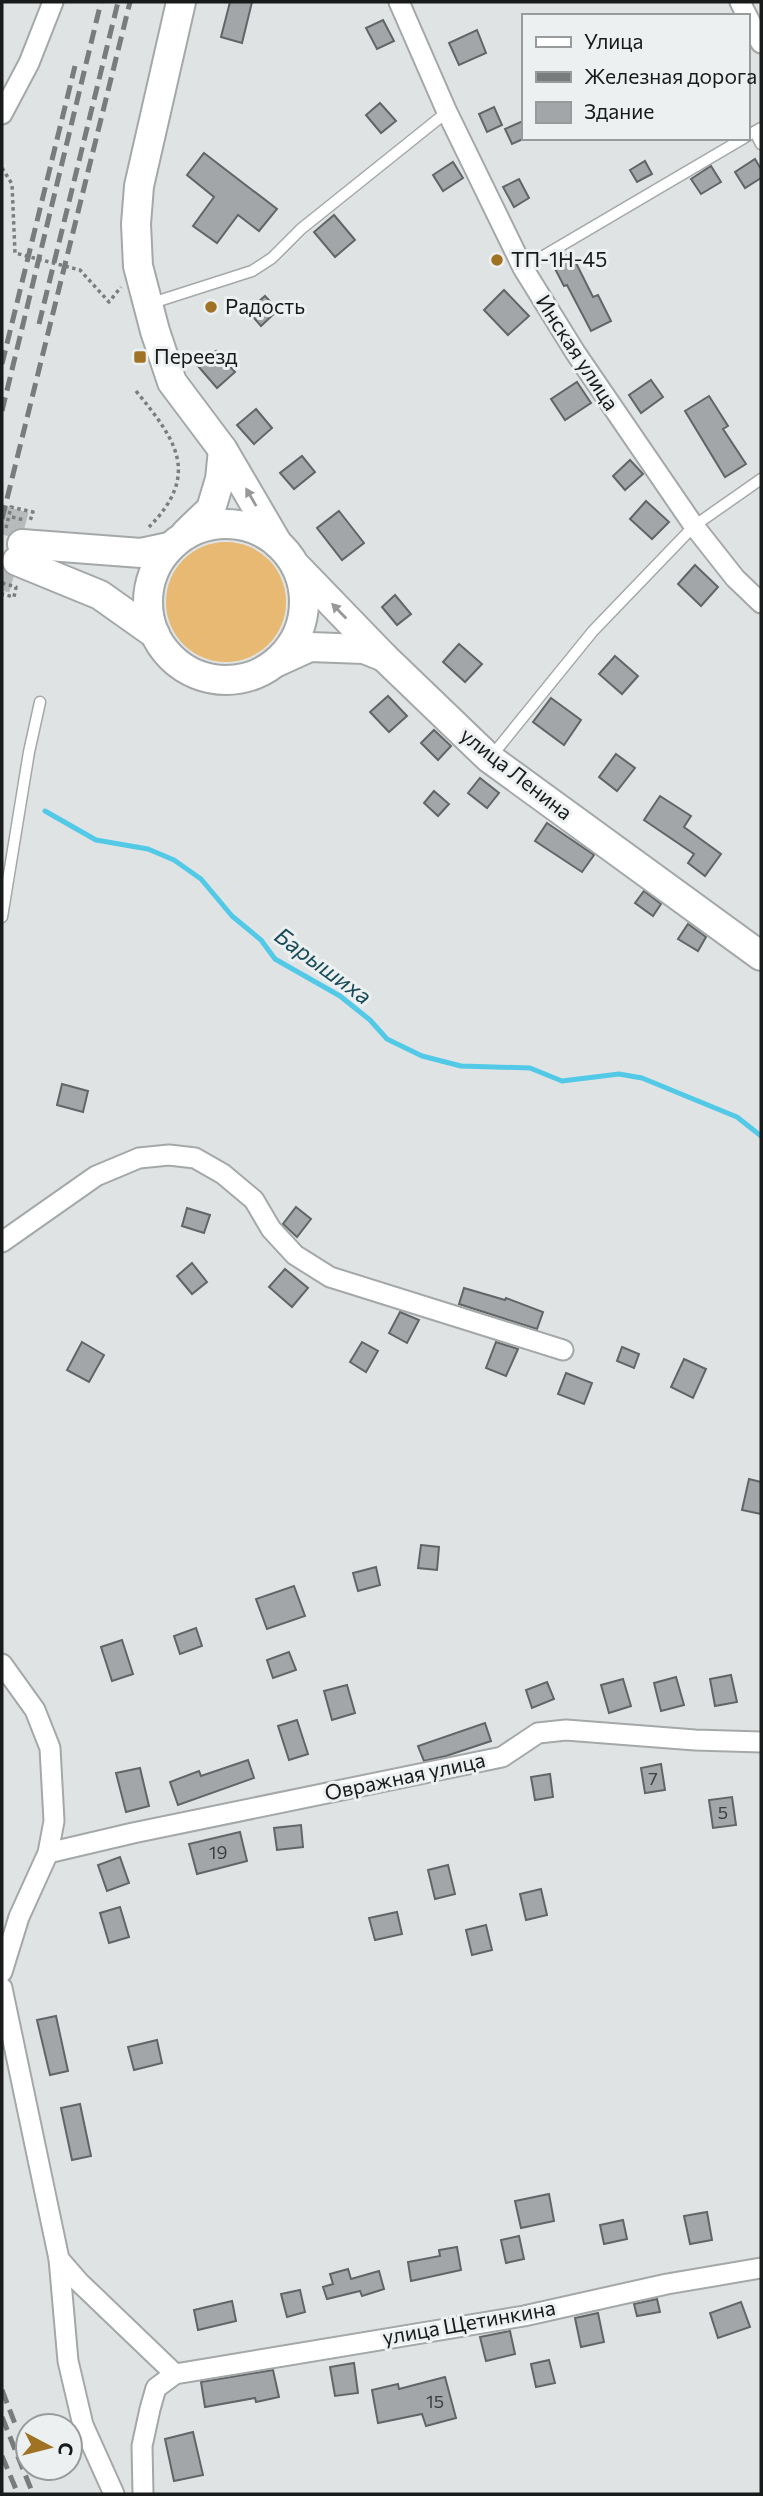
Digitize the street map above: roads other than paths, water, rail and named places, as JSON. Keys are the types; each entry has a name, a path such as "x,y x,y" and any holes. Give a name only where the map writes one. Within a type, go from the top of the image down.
{"main road":[{"name":"улица Ленина","path":"181,2 139,186 136,224 138,266 151,318 172,382 223,450 286,554 384,657 489,758 761,956"},
{"path":"223,450 220,479 211,509 176,542 152,576 148,600 155,634 161,647 178,664 200,676 224,680 251,676 310,647 364,649 384,657"},
{"path":"12,555 109,551 141,553 176,542 204,527 228,524 255,529 286,554 303,590 302,618 293,643 275,663"},
{"path":"12,555 100,595 155,634"}],"street":[{"path":"2,114 29,63 53,2"},
{"name":"Инская улица","path":"399,2 447,112 523,268 575,352 694,526 735,578 761,603"},
{"path":"749,20 761,43"},
{"path":"2,1241 96,1176 139,1158 169,1155 195,1158 223,1174 254,1200 271,1229 295,1255 330,1277 563,1350"},
{"path":"2,1664 35,1710 50,1748 54,1821 48,1853 19,1917 2,1972"},
{"name":"Овражная улица","path":"48,1853 502,1757 538,1733 566,1730 695,1741 761,1742"},
{"path":"2,1988 59,2259 68,2361 83,2425 114,2494"},
{"path":"59,2259 79,2282 175,2374 156,2388 149,2410 142,2445 143,2494"},
{"name":"улица Щетинкина","path":"175,2374 524,2316 667,2284 761,2267"}],"lane":[{"path":"151,318 252,271 272,258 301,229 447,112"},
{"path":"752,134 761,144"},
{"path":"523,268 742,140"},
{"path":"489,758 593,631 694,526 761,479"},
{"path":"2,917 29,752 40,702"}],"waterway":[{"name":"Барышиха","path":"45,811 96,840 148,849 174,860 201,879 232,916 261,940 275,959 340,996 370,1020 387,1039 422,1056 461,1066 530,1068 562,1081 619,1074 642,1078 737,1117 761,1136"}],"tunnel":[{"path":"2,520 25,526"},
{"path":"2,576 13,579"}],"railway":[{"path":"2,411 101,2"},
{"path":"39,324 118,2"},
{"path":"2,519 130,2"},
{"path":"2,364 75,66"},
{"path":"2,2390 14,2421"},
{"path":"2,2417 33,2494"},
{"path":"2,2456 18,2494"}],"place":[{"name":"ТП-1Н-45","path":"497,260"},
{"name":"Радость","path":"211,307"},
{"name":"Переезд","path":"140,357"}]}
